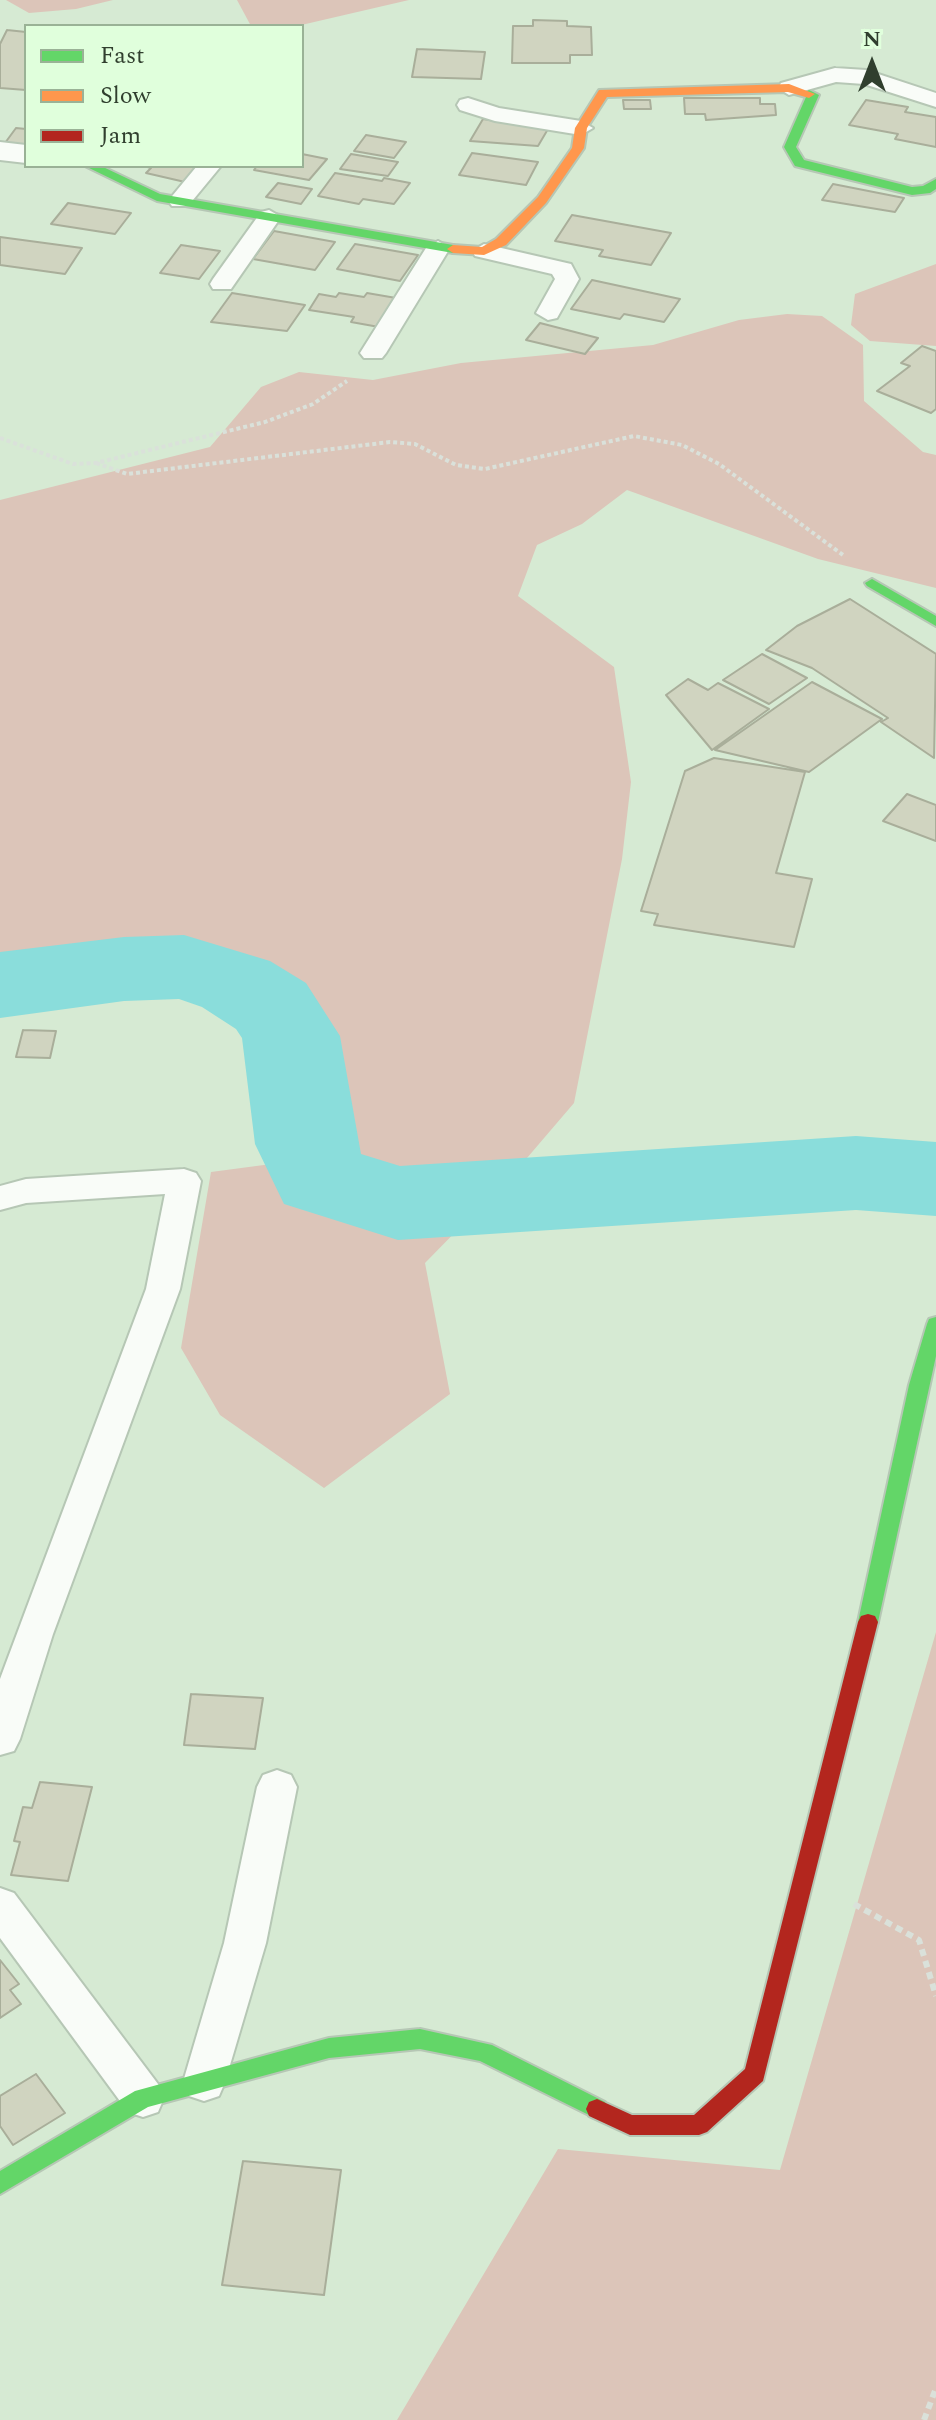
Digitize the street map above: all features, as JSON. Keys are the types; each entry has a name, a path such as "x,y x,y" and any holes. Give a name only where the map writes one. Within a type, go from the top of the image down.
{"street":[{"path":"95,168 157,197 438,248 484,251 501,242 542,200 578,148 581,128 603,93 789,88 813,95 790,147 799,163 824,173 912,191 926,190 936,183"},
{"path":"0,151 24,154"},
{"path":"872,583 936,622"},
{"path":"0,2183 143,2098 329,2048 420,2039 484,2052 630,2125 699,2125 755,2074 874,1600 918,1385 936,1324"}],"lane":[{"path":"789,88 835,75 866,77 936,100"},
{"path":"468,105 495,114 581,128"},
{"path":"180,201 207,168"},
{"path":"222,284 269,217"},
{"path":"373,353 438,248"},
{"path":"484,251 562,269 567,279 548,313"},
{"path":"0,1198 26,1191 184,1181 163,1289 34,1634 0,1739"},
{"path":"204,2082 245,1943 277,1787"},
{"path":"0,1906 143,2098"}],"path":[{"path":"0,438 73,464 96,463 265,422 313,404 343,386 373,353"},
{"path":"96,463 127,474 390,442 415,444 456,465 485,469 545,457 590,443 634,436 682,445 719,464 836,549 872,583"},
{"path":"804,1876 919,1940 936,1996"},
{"path":"924,2420 936,2388"}],"shaded area":[{"path":"6,0 113,0 76,9 29,13"},
{"path":"237,0 409,0 304,24 250,24"},
{"path":"936,264 936,346 870,341 851,325 855,294"},
{"path":"787,314 822,316 863,345 864,401 923,452 936,455 936,588 818,559 627,490 582,524 537,545 518,596 614,667 631,782 622,859 574,1103 521,1165 425,1263 450,1394 324,1488 220,1415 181,1348 211,1172 294,1161 320,1080 300,1013 275,984 218,963 143,960 105,947 0,965 0,500 210,447 261,387 299,372 373,380 461,363 653,345 739,320"},
{"path":"936,1632 936,2420 397,2420 558,2149 780,2170"}],"building":[{"path":"533,20 567,21 567,26 591,27 592,55 570,55 570,63 512,63 513,26 533,26"},
{"path":"7,30 24,32 24,90 0,88 0,44"},
{"path":"417,49 485,52 481,79 412,77"},
{"path":"684,98 760,98 760,104 775,104 776,115 706,120 705,114 685,114"},
{"path":"623,100 650,100 651,109 624,109"},
{"path":"866,100 908,107 905,112 936,117 936,147 895,139 898,134 849,125"},
{"path":"483,119 548,129 538,146 470,141"},
{"path":"16,128 24,129 24,145 5,143"},
{"path":"366,135 406,142 394,158 354,151"},
{"path":"472,153 538,162 526,185 459,175"},
{"path":"304,154 327,159 309,180 254,170 304,168"},
{"path":"351,154 398,162 388,176 340,169"},
{"path":"151,168 197,168 185,182 146,173"},
{"path":"335,173 410,183 394,204 363,199 359,204 318,196"},
{"path":"278,183 312,189 301,204 266,197"},
{"path":"833,184 904,198 895,212 822,200"},
{"path":"68,203 131,213 115,234 51,224"},
{"path":"572,215 671,233 651,265 599,256 603,250 555,241"},
{"path":"274,231 335,242 315,270 253,259"},
{"path":"0,237 82,248 65,274 0,265"},
{"path":"355,244 418,255 400,281 337,269"},
{"path":"181,245 220,251 199,279 160,273"},
{"path":"592,280 680,299 664,322 624,314 620,319 571,309"},
{"path":"232,293 305,305 287,331 211,322"},
{"path":"339,293 364,297 367,293 396,298 379,327 351,322 354,317 309,310 319,294 336,297"},
{"path":"540,323 598,338 585,354 526,340"},
{"path":"922,346 936,351 936,409 931,413 877,391 910,366 901,363"},
{"path":"850,599 936,654 934,758 881,722 888,718 812,668 766,650 797,626"},
{"path":"762,654 807,678 769,704 723,680"},
{"path":"688,679 708,690 718,683 769,709 712,750 666,695"},
{"path":"812,682 882,719 809,772 715,750"},
{"path":"714,758 805,772 776,873 812,879 794,947 654,925 658,914 641,911 685,771"},
{"path":"907,794 936,805 936,841 883,821"},
{"path":"23,1030 56,1031 50,1058 16,1057"},
{"path":"191,1694 263,1698 255,1749 184,1745"},
{"path":"40,1782 92,1787 68,1881 11,1875 20,1842 14,1841 23,1807 32,1808"},
{"path":"0,1960 19,1984 10,1990 21,2004 0,2018"},
{"path":"36,2074 65,2113 13,2145 0,2126 0,2096"},
{"path":"243,2161 341,2170 324,2295 222,2285"}],"waterway":[{"path":"0,985 124,969 184,967 236,984 271,1006 291,1036 306,1144 320,1178 398,1203 856,1173 936,1179"}],"traffic: fast":[{"path":"809,94 813,95 790,147 799,163 912,191 926,190 936,183"},
{"path":"95,168 157,197 453,249"},
{"path":"872,583 936,622"},
{"path":"868,1622 918,1385 936,1324"},
{"path":"0,2183 143,2098 329,2048 420,2039 484,2052 597,2109"}],"traffic: slow":[{"path":"453,249 484,251 501,242 542,200 578,148 581,128 603,93 789,88 809,94"}],"traffic: jam":[{"path":"597,2109 630,2125 699,2125 755,2074 868,1622"}]}
